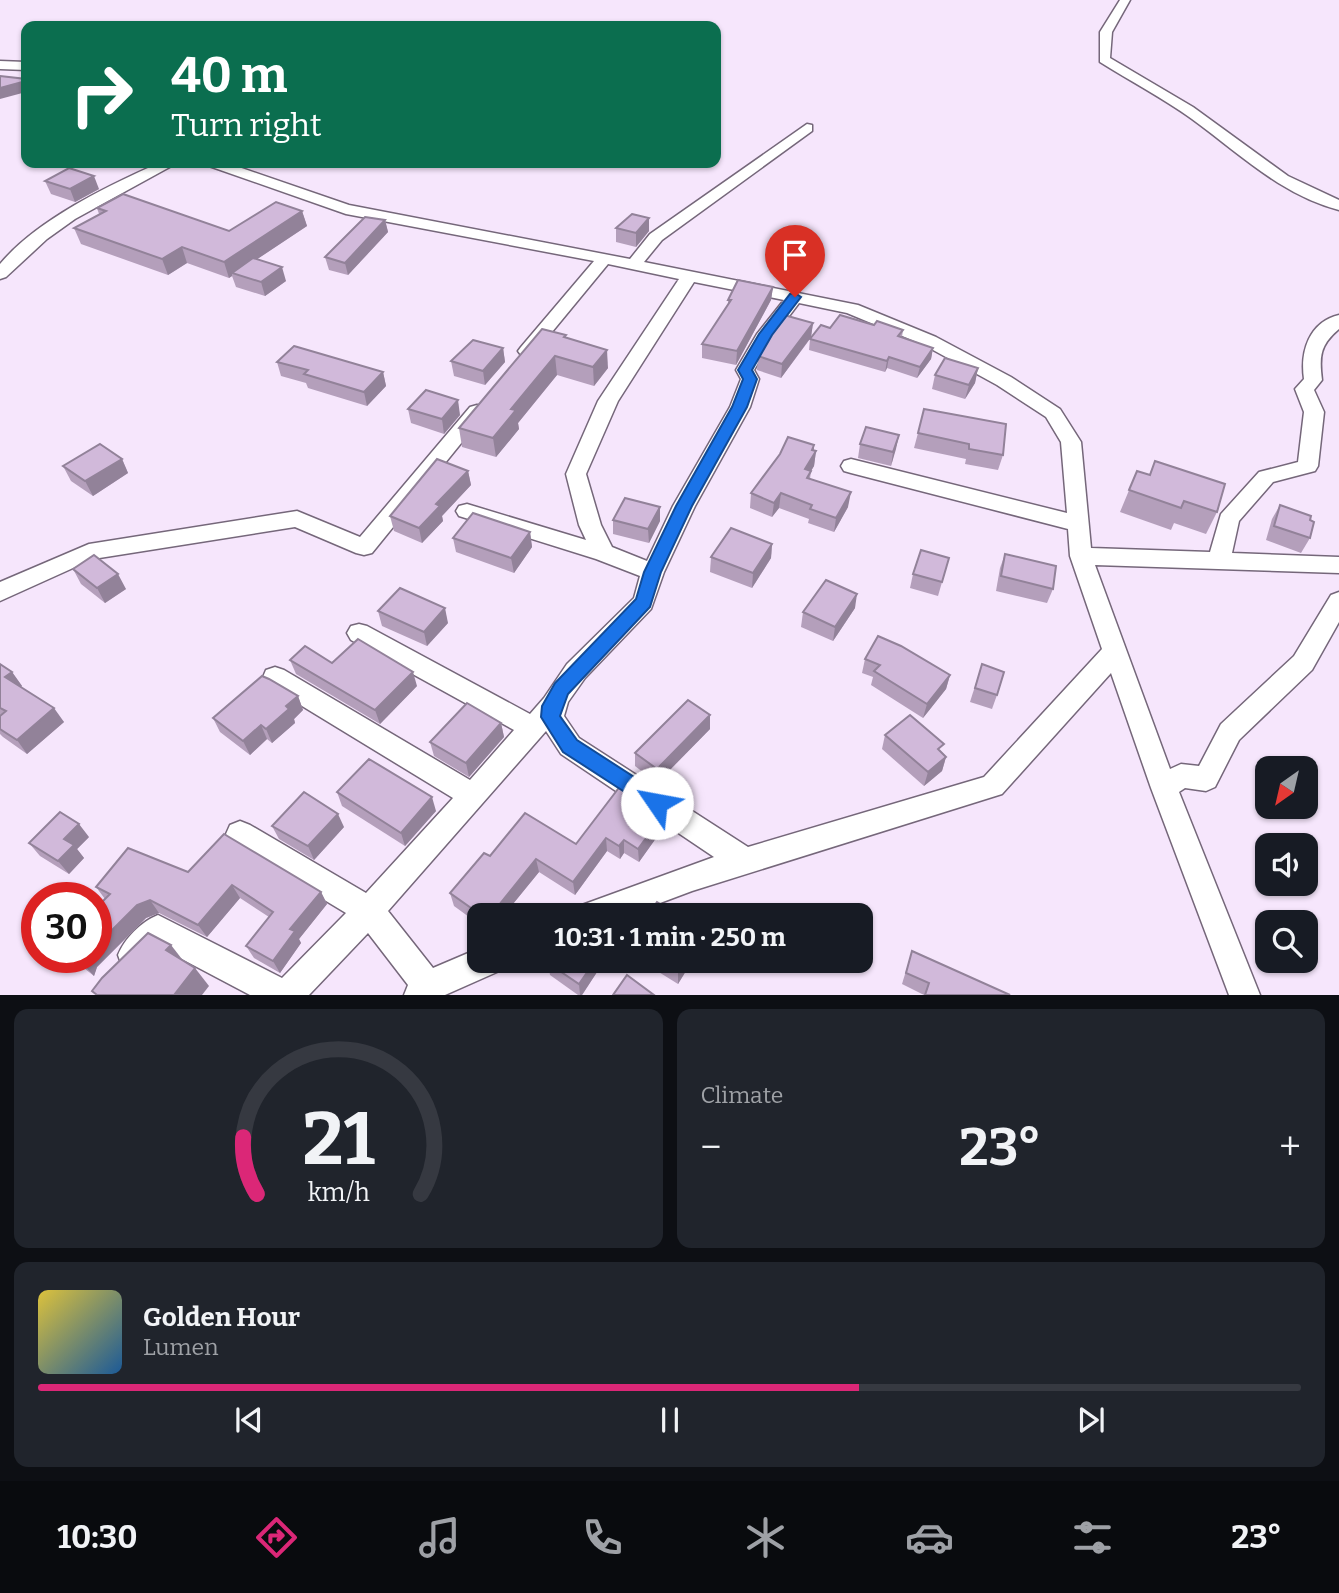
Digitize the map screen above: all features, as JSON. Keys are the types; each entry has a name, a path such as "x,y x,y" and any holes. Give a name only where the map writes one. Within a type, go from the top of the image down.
{"street":[{"path":"1125,0 1106,33 1104,59 1199,117 1258,164 1314,198 1339,205"},
{"path":"0,65 21,66"},
{"path":"634,264 656,237 807,128"},
{"path":"0,274 41,236 70,216 130,181 159,168"},
{"path":"228,168 346,209 852,309 930,341 1004,381 1053,413 1071,442 1081,556 1164,788 1245,995"},
{"path":"515,365 604,259"},
{"path":"604,553 590,525 576,474 608,401 690,276"},
{"path":"110,980 158,930 285,995 369,911 533,728 552,706 562,688 644,602 653,572 684,506 740,407 750,379 745,370 766,334 795,297"},
{"path":"1219,559 1229,519 1266,477 1308,466 1314,412 1304,389 1313,380 1308,353 1316,339 1339,320"},
{"path":"0,592 89,552 298,519 364,547 488,397"},
{"path":"851,466 1079,524"},
{"path":"467,511 604,553 653,572"},
{"path":"1081,556 1339,565"},
{"path":"1164,788 1181,776 1206,779 1230,732 1303,663 1339,601"},
{"path":"359,633 533,728"},
{"path":"624,903 692,877 993,786 1114,653"},
{"path":"275,677 473,796"},
{"path":"552,706 551,717 570,746 745,861"},
{"path":"240,834 369,911 424,990 467,970"}],"building":[{"path":"0,76 21,78 21,82 0,88"},
{"path":"69,168 94,176 70,189 45,181"},
{"path":"123,194 229,231 276,202 302,211 224,262 182,247 162,259 74,228 106,211 97,208"},
{"path":"632,214 649,218 636,233 616,228"},
{"path":"365,217 385,220 345,263 325,257"},
{"path":"253,258 282,267 261,282 232,273"},
{"path":"738,280 773,287 737,351 702,344 731,300 728,300"},
{"path":"784,315 813,323 782,364 758,356"},
{"path":"840,315 874,325 877,321 903,330 898,336 933,348 920,367 889,357 887,361 810,339 821,325 830,328"},
{"path":"542,329 607,350 593,367 555,356 511,409 516,410 493,438 459,428"},
{"path":"473,340 503,348 483,371 451,361"},
{"path":"294,346 383,372 364,392 304,374 308,370 277,362"},
{"path":"945,358 978,368 969,385 935,375"},
{"path":"426,390 458,400 442,419 408,409"},
{"path":"924,409 1006,424 1003,455 969,449 969,444 918,433"},
{"path":"866,427 899,435 893,452 860,444"},
{"path":"788,437 814,445 812,450 816,451 805,469 811,471 807,478 851,492 836,518 810,509 812,505 781,493 774,503 751,493 780,454"},
{"path":"100,444 122,459 85,481 63,466"},
{"path":"437,459 468,471 436,504 440,506 419,528 390,516"},
{"path":"1155,461 1225,484 1217,512 1184,501 1181,508 1129,490 1137,471 1150,475"},
{"path":"625,498 660,507 648,529 613,520"},
{"path":"1280,505 1311,516 1310,520 1314,522 1310,538 1274,526"},
{"path":"473,513 530,532 511,558 453,538"},
{"path":"731,528 772,544 753,573 711,557"},
{"path":"921,550 949,558 942,582 913,574"},
{"path":"1005,554 1056,566 1053,589 1001,576"},
{"path":"94,555 118,574 97,588 73,569"},
{"path":"826,580 857,594 835,627 803,612"},
{"path":"400,588 445,608 424,632 378,611"},
{"path":"878,636 901,646 950,675 927,704 874,671 880,665 865,659"},
{"path":"358,639 413,672 375,710 290,660 305,646 332,663"},
{"path":"0,664 12,672 5,677 54,708 17,740 0,729 0,716 6,711 0,708"},
{"path":"982,664 1004,672 997,695 975,688"},
{"path":"262,676 298,696 286,706 289,709 266,729 261,725 243,741 213,718"},
{"path":"688,700 710,715 657,769 635,753"},
{"path":"467,703 501,723 466,763 430,742"},
{"path":"910,715 944,744 938,749 946,757 928,772 885,735"},
{"path":"369,759 432,797 401,833 337,792"},
{"path":"621,785 664,813 638,849 624,840 619,846 606,838 573,882 536,859 501,903 467,905 450,893 484,853 490,856 525,813 576,844"},
{"path":"304,792 338,814 308,846 272,826"},
{"path":"60,812 79,824 64,839 74,845 58,861 29,843"},
{"path":"224,834 321,892 290,929 295,931 273,961 246,946 273,912 232,885 198,925 150,900 137,905 112,930 112,882 100,882 128,848 188,872"},
{"path":"148,933 171,945 166,950 195,968 174,995 97,995 92,991 107,973 112,973 112,968"},
{"path":"912,951 1010,995 925,995 929,983 906,973"},
{"path":"563,973 587,973 579,984"},
{"path":"627,975 654,995 613,995"}],"route":[{"path":"657,803 570,746 551,717 552,706 562,688 644,602 653,572 684,506 740,407 750,379 745,370 766,334 795,297"}]}
